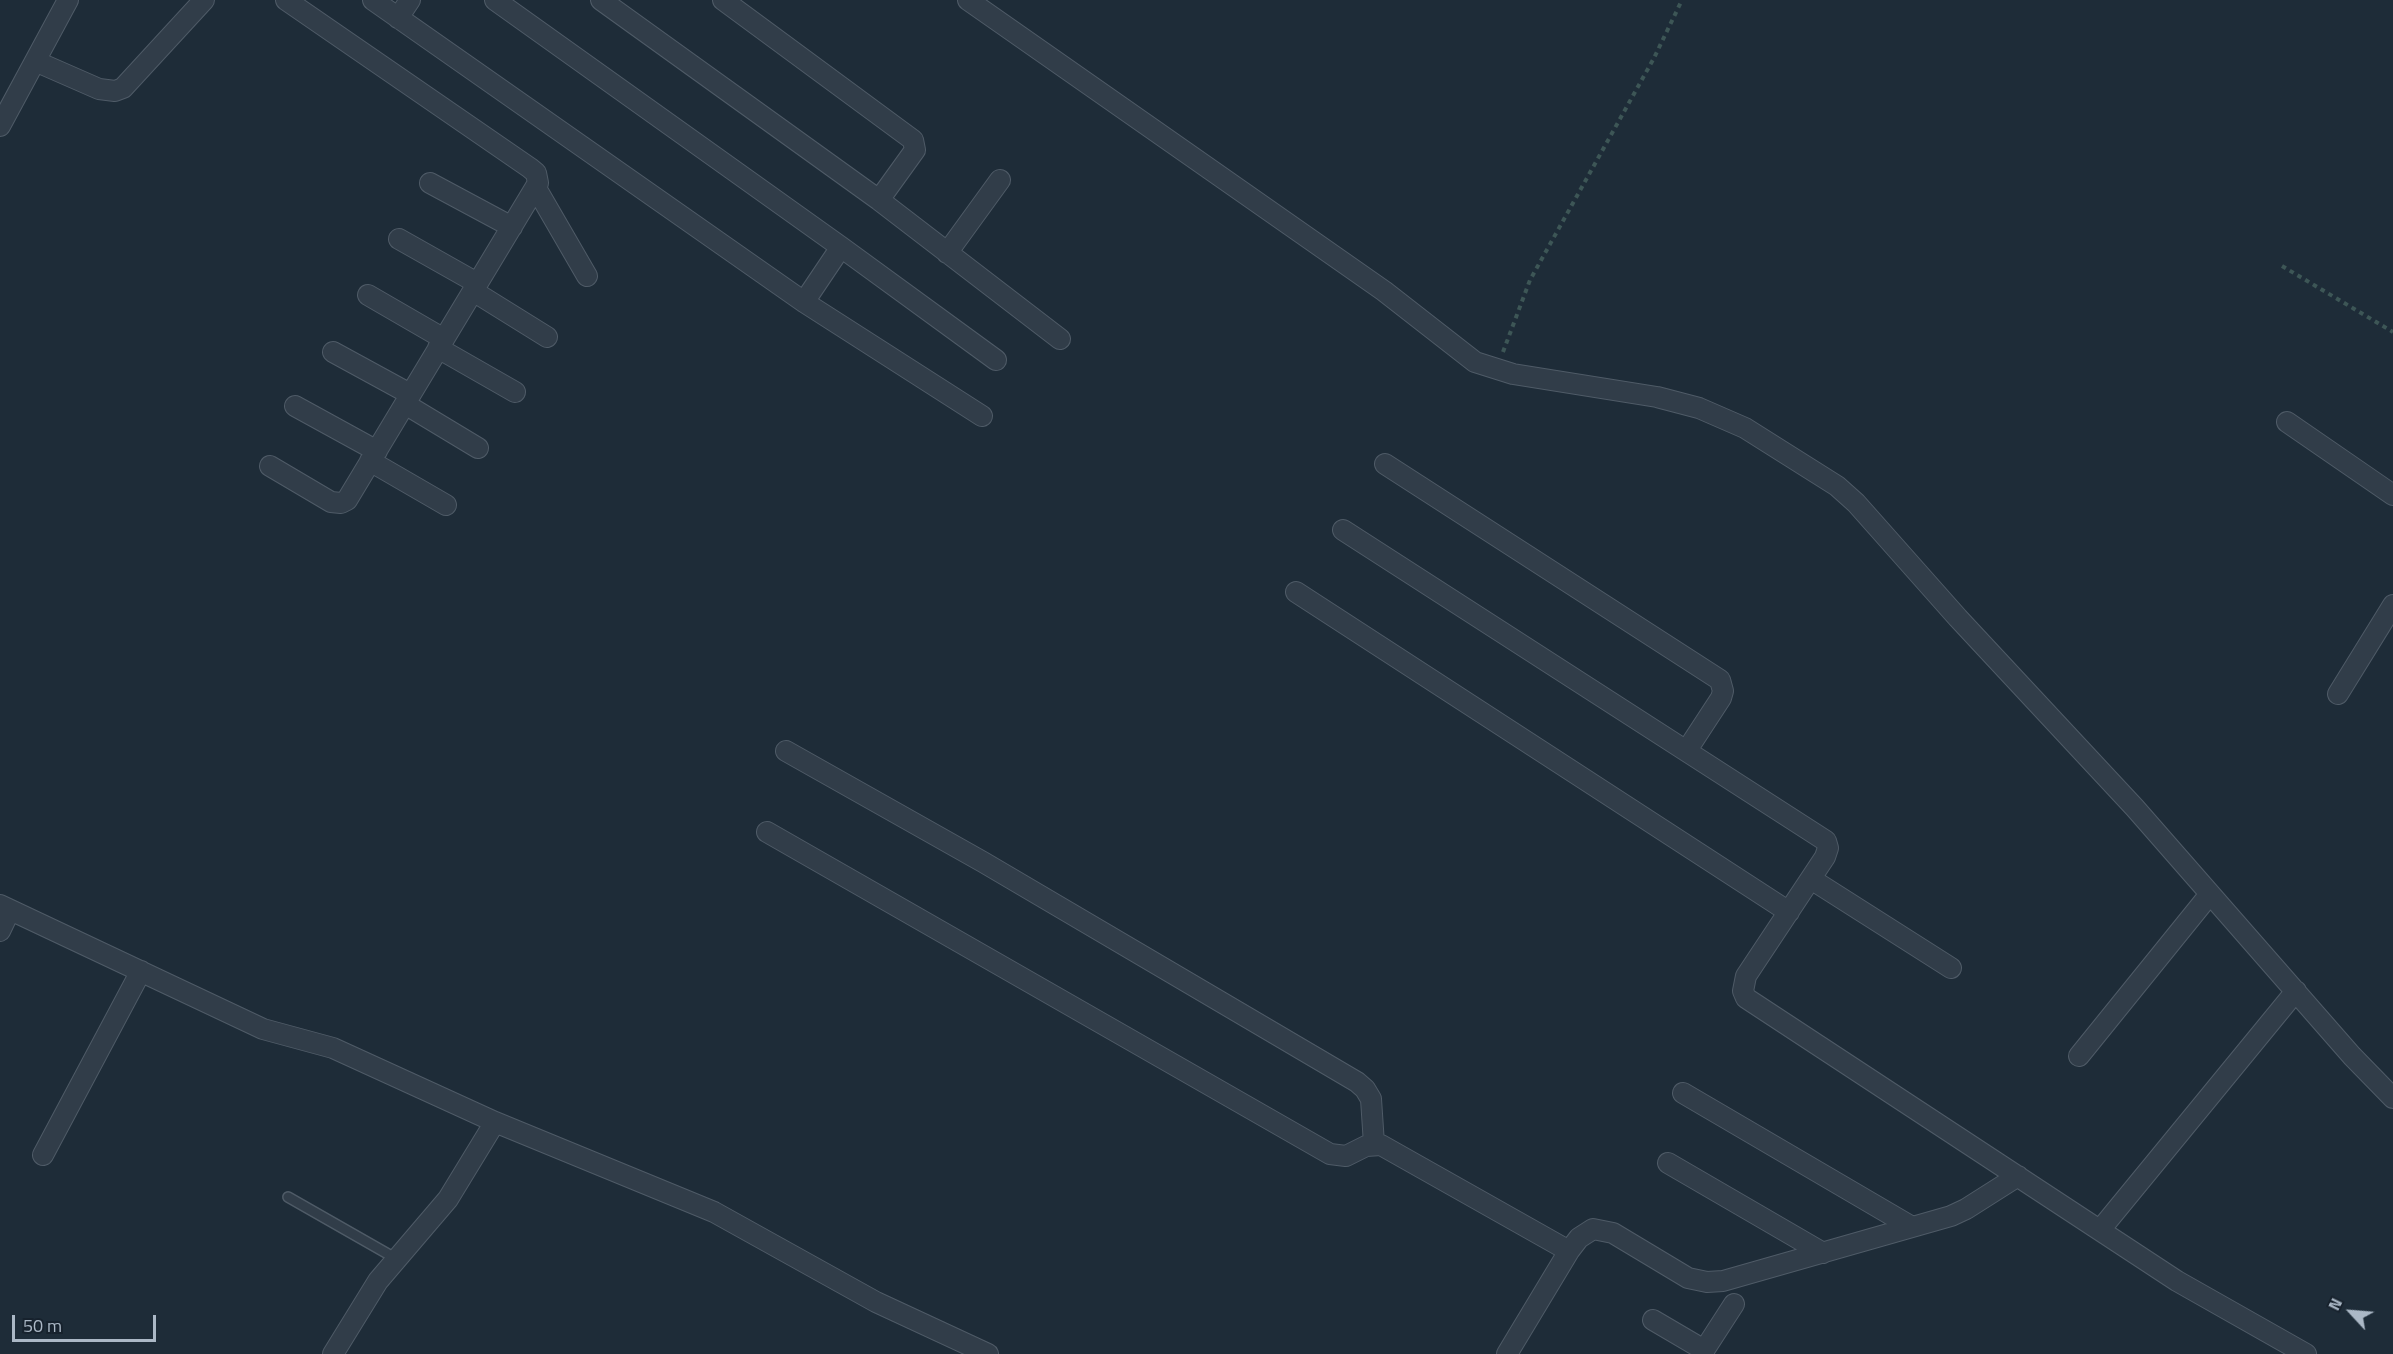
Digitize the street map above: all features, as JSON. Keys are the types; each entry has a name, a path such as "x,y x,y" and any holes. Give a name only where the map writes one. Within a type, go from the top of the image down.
{"street":[{"path":"0,126 68,0"},
{"path":"35,61 99,89 115,91 123,88 204,0"},
{"path":"270,466 331,502 341,503 347,500 536,188 538,177 530,168 285,0"},
{"path":"373,0 804,302 982,416"},
{"path":"398,18 410,0"},
{"path":"495,0 996,360"},
{"path":"601,0 879,200 1060,339"},
{"path":"723,0 913,140 915,150 879,200"},
{"path":"968,0 1384,291 1475,362 1497,370 1657,397 1699,408 1745,428 1837,486 1856,502 1958,618 2135,808 2352,1056 2393,1098"},
{"path":"947,253 1000,180"},
{"path":"430,183 512,227"},
{"path":"536,188 587,276"},
{"path":"399,239 548,337"},
{"path":"804,302 841,247"},
{"path":"368,295 515,392"},
{"path":"333,352 478,448"},
{"path":"295,406 446,505"},
{"path":"2287,422 2393,495"},
{"path":"1385,464 1720,680 1723,691 1721,698 1686,750"},
{"path":"1343,530 1826,841 1828,848 1826,857 1746,976 1743,991 1746,998 2177,1281 2306,1354"},
{"path":"1296,592 1789,912"},
{"path":"2338,694 2393,605"},
{"path":"786,752 983,862 1357,1082 1371,1099 1374,1144"},
{"path":"767,832 1330,1154 1346,1156 1374,1144 1381,1145 1569,1251"},
{"path":"1811,879 1951,968"},
{"path":"2079,1056 2210,894"},
{"path":"0,931 5,908 263,1029 333,1048 495,1122 714,1212 876,1302 988,1354"},
{"path":"43,1155 141,971"},
{"path":"2100,1230 2296,991"},
{"path":"1683,1093 1912,1227"},
{"path":"333,1354 378,1281 395,1258 448,1199 495,1122"},
{"path":"1668,1163 1823,1253"},
{"path":"1507,1354 1569,1251 1586,1232 1593,1229 1613,1233 1688,1278 1707,1282 1723,1281 1912,1227 1966,1209 2019,1176"},
{"path":"1653,1320 1699,1347 1704,1353 1734,1304"}],"lane":[{"path":"288,1197 395,1258"}],"path":[{"path":"1497,370 1530,280 1654,58 1682,0"},
{"path":"2282,266 2393,332"}]}
